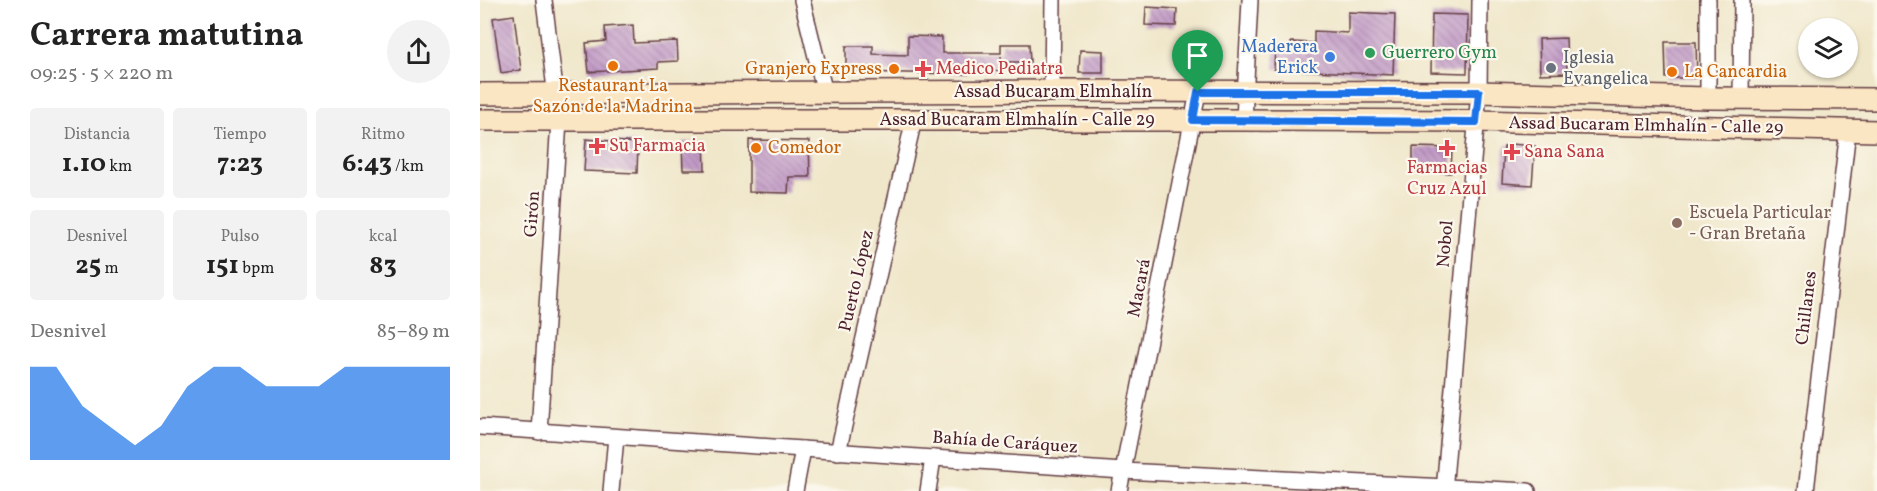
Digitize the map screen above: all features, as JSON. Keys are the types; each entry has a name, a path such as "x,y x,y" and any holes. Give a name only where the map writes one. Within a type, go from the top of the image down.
{"main road":[{"name":"Assad Bucaram Elmhalín","path":"480,94 1052,91 1479,92 1708,98 1877,99"},
{"name":"Assad Bucaram Elmhalín - Calle 29","path":"480,120 1244,120 1476,122 1877,131"}],"street":[{"name":"Girón","path":"539,432 559,121 544,0"},
{"path":"802,0 825,93"},
{"path":"1052,91 1053,0"},
{"path":"1244,120 1250,0"},
{"name":"Nobol","path":"1444,489 1479,92 1480,0"},
{"path":"1708,0 1708,98"},
{"path":"1741,98 1742,0"},
{"name":"Macará","path":"1119,491 1198,92"},
{"name":"Puerto López","path":"838,452 914,119"},
{"name":"Chillanes","path":"1806,491 1848,130"},
{"name":"Bahía de Caráquez","path":"480,428 1123,471 1444,489 1528,491"},
{"path":"611,491 616,437"},
{"path":"795,491 802,449"},
{"path":"928,491 933,458"}],"building":[{"path":"1146,7 1177,9 1176,26 1145,25"},
{"path":"1348,12 1395,14 1393,75 1274,69 1275,46 1291,47 1291,42 1314,43 1314,31 1348,33"},
{"path":"1432,14 1468,15 1467,73 1431,72"},
{"path":"514,15 521,70 501,73 493,18"},
{"path":"633,25 634,43 677,41 678,61 658,62 658,68 589,72 586,43 606,41 605,27"},
{"path":"908,36 942,37 942,53 1001,53 1001,44 1029,44 1030,62 1002,62 1001,56 1001,71 968,70 968,74 846,72 846,46 873,46 873,54 908,55"},
{"path":"1566,38 1567,73 1540,74 1539,39"},
{"path":"1665,42 1696,42 1697,78 1666,78"},
{"path":"1080,50 1103,51 1103,73 1079,73"},
{"path":"586,139 638,143 637,173 584,171"},
{"path":"749,140 809,141 810,177 789,177 788,193 749,192"},
{"path":"704,141 705,170 683,170 682,142"},
{"path":"1510,144 1535,146 1532,185 1502,183 1504,147"},
{"path":"1413,147 1452,148 1451,173 1413,172"}],"place":[{"name":"Guerrero Gym","path":"1370,53"},
{"name":"Maderera Erick","path":"1330,57"},
{"name":"Restaurant La Sazón de la Madrina","path":"613,66"},
{"name":"Iglesia Evangelica","path":"1551,68"},
{"name":"Granjero Express","path":"894,69"},
{"name":"Medico Pediatra","path":"923,69"},
{"name":"La Cancardia","path":"1672,72"},
{"name":"Su Farmacia","path":"597,146"},
{"name":"Comedor","path":"756,148"},
{"name":"Farmacias Cruz Azul","path":"1447,148"},
{"name":"Sana Sana","path":"1512,152"},
{"name":"Escuela Particular - Gran Bretaña","path":"1677,223"}],"route":[{"path":"1198,92 1479,92 1476,122 1193,120 1198,92"}]}
